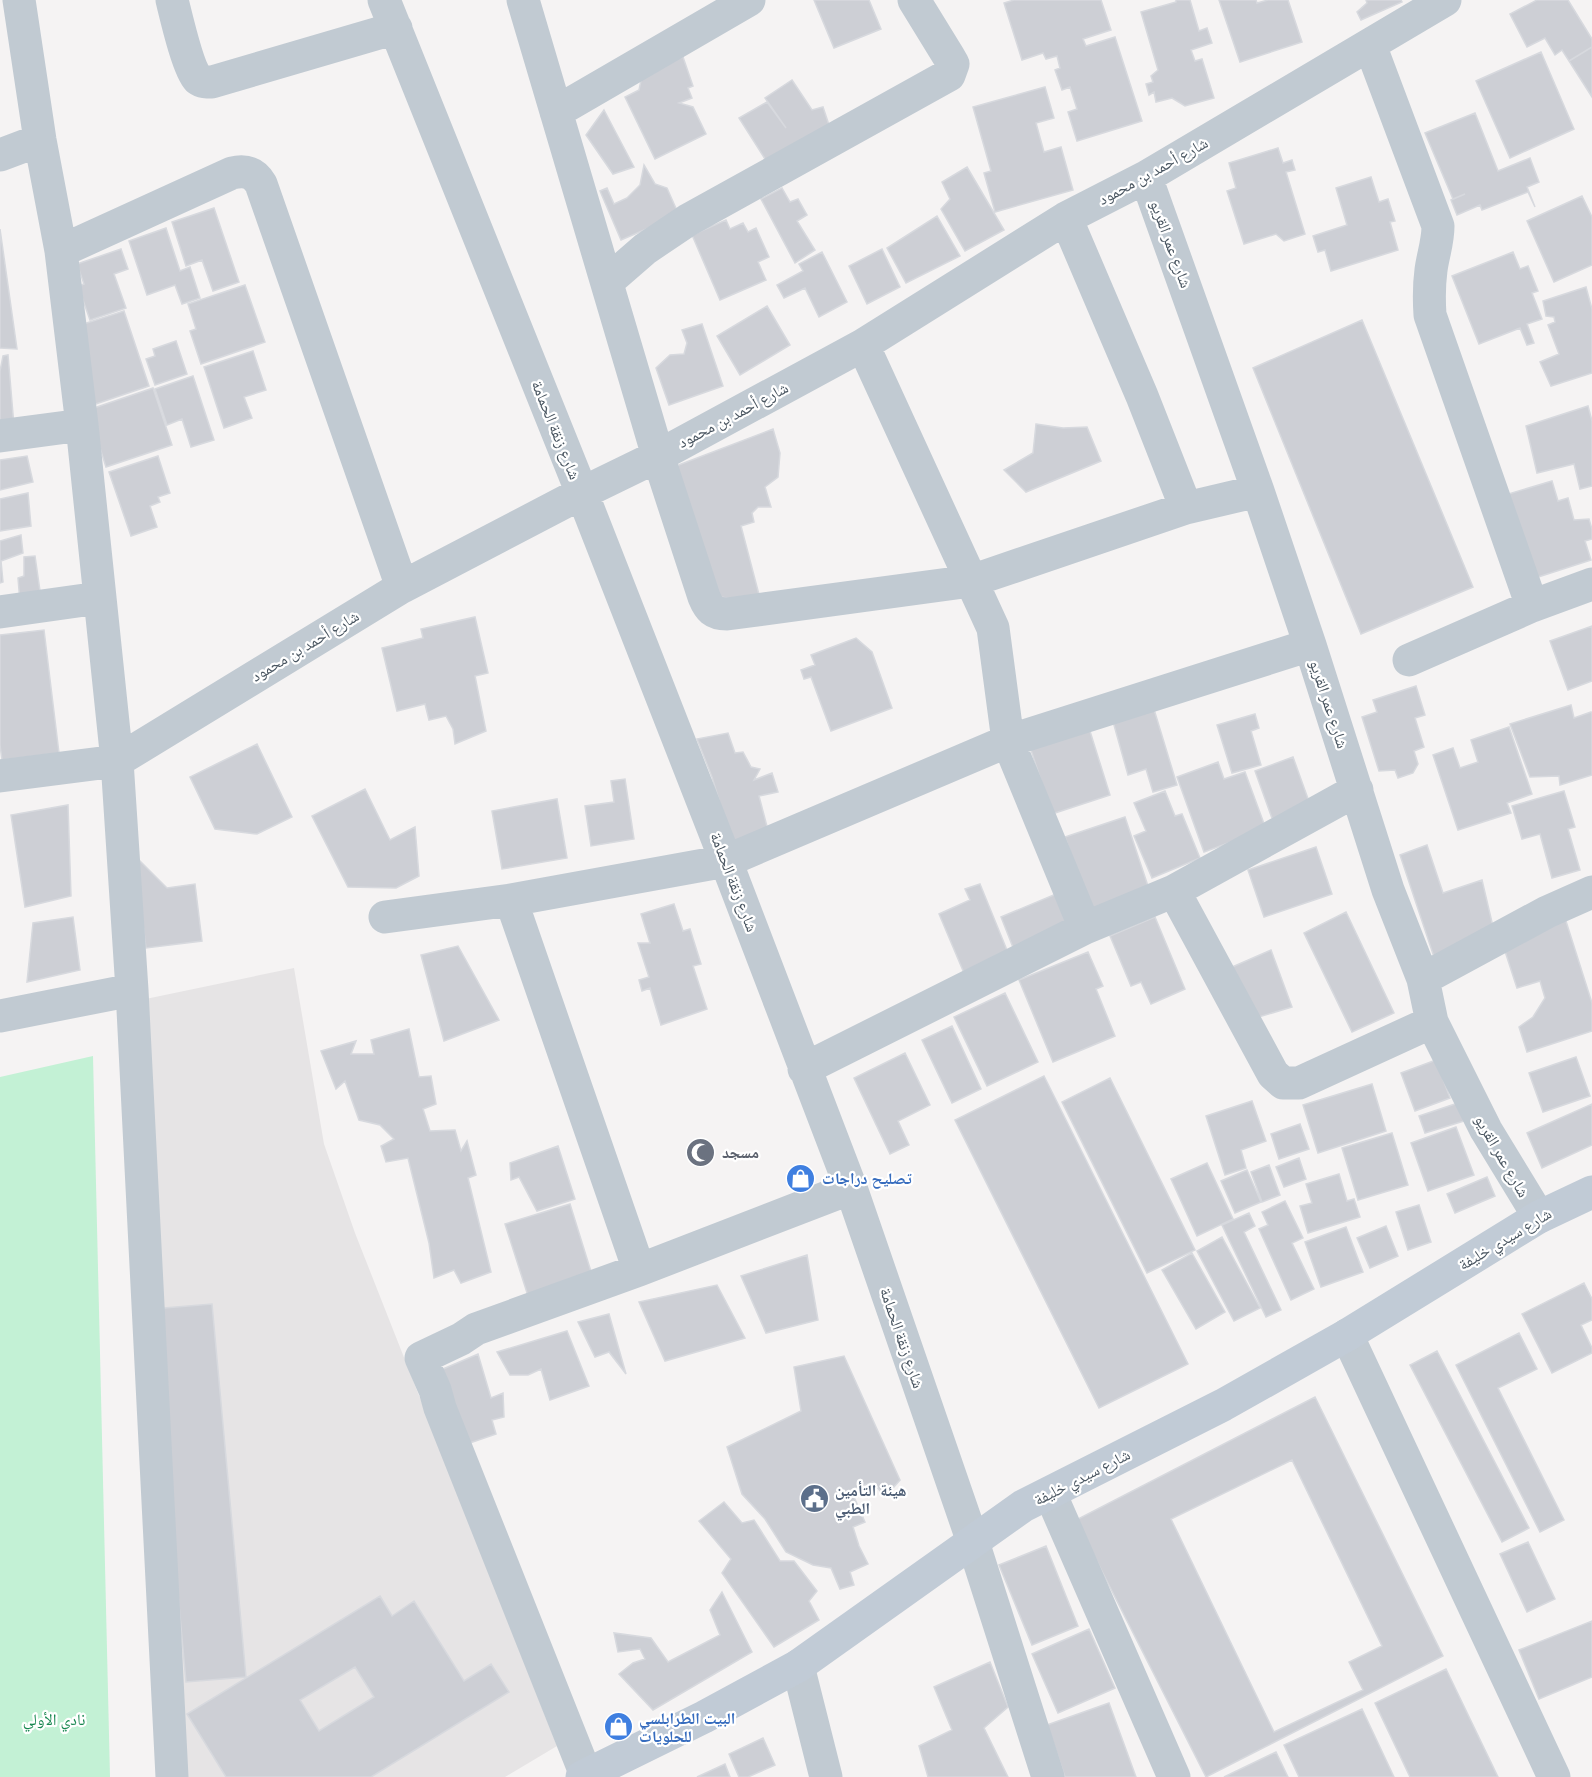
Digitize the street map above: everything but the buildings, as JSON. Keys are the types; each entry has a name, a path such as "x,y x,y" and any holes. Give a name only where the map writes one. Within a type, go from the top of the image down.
{"main road":[{"name":"شارع سيدي خليفة","path":"584,1776 704,1717 798,1666 1023,1506 1223,1405 1347,1335 1539,1217 1592,1192"}],"street":[{"path":"171,0 193,69 199,80 205,82 212,82 390,14"},
{"path":"523,0 658,456 711,611 718,614 971,581 1186,508 1258,491"},
{"path":"556,112 749,0"},
{"path":"607,282 645,249 688,220 949,75 953,64 950,57 914,0"},
{"name":"شارع أحمد بن محمود","path":"0,776 117,761 402,587 658,456 863,345 1066,218 1146,177 1445,0"},
{"name":"شارع زنقة الحمامة","path":"390,14 582,493 851,1188 973,1542 1048,1777"},
{"path":"14,23 40,140 61,251 82,424 117,761 132,990 172,1777"},
{"path":"1370,45 1438,226 1438,240 1431,268 1429,291 1431,315 1532,606"},
{"path":"0,155 40,140"},
{"path":"61,251 232,173 241,171 257,177 402,587"},
{"name":"شارع عمر القريو","path":"1146,177 1258,491 1388,890 1423,979 1432,1022 1486,1130 1539,1217"},
{"path":"1066,218 1142,396 1186,508"},
{"path":"863,345 993,628 1008,741 1085,928"},
{"path":"0,436 82,424"},
{"path":"1409,660 1532,606 1592,584"},
{"path":"0,612 99,598"},
{"path":"385,917 511,900 726,861 1008,741 1310,645"},
{"path":"804,1069 1085,928 1174,891 1357,790"},
{"path":"1174,891 1273,1074 1283,1083 1299,1083 1432,1022"},
{"path":"1423,979 1547,912 1592,892"},
{"path":"511,900 639,1270"},
{"path":"0,1016 132,990"},
{"path":"584,1776 421,1358 461,1339 476,1329 639,1270 851,1188"},
{"path":"1347,1335 1554,1777"},
{"path":"1050,1494 1174,1777"},
{"path":"798,1666 826,1777"}],"shaded area":[{"path":"294,968 324,1144 355,1233 557,1746 505,1777 175,1777 136,1001"}],"green space":[{"name":"نادي الأولي","path":"93,1056 110,1777 0,1777 0,1077"}],"place":[{"name":"مسجد","path":"701,1152"},
{"name":"تصليح دراجات","path":"801,1178"},
{"name":"هيئة التأمين الطبي","path":"814,1499"},
{"name":"البيت الطرابلسي للحلويات","path":"618,1727"}]}
